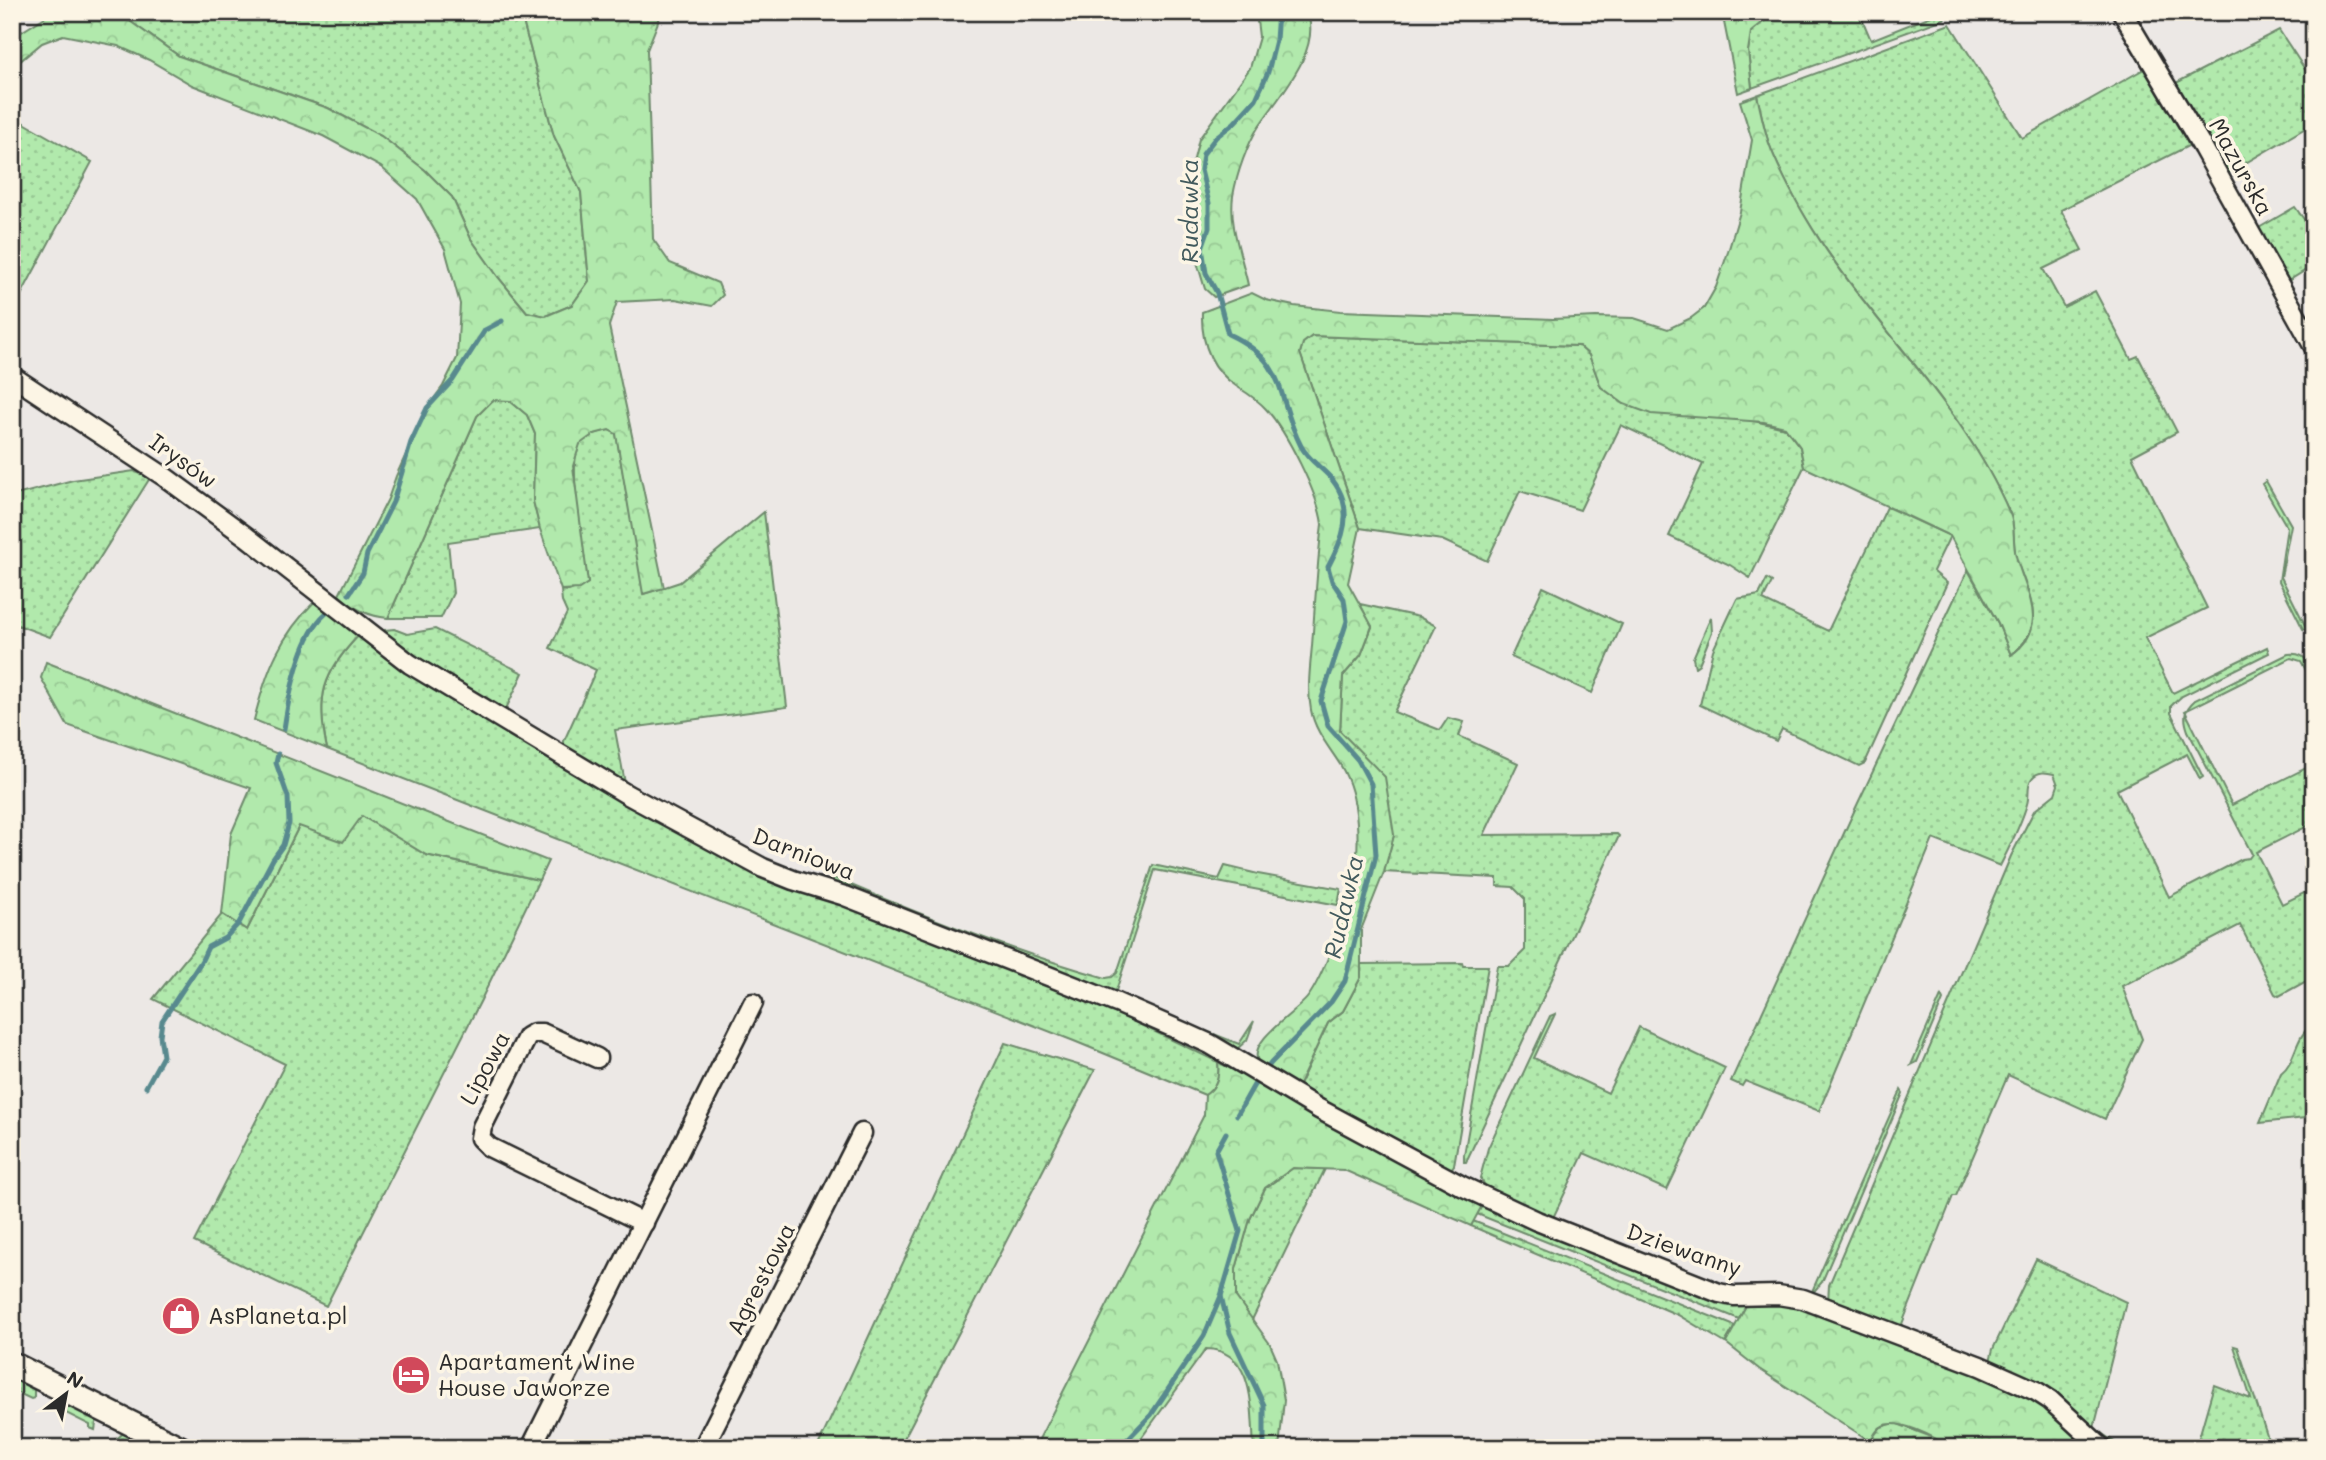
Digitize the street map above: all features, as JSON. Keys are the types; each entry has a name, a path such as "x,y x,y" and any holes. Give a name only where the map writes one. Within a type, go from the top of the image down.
{"main road":[{"path":"12,1364 180,1448"}],"street":[{"name":"Mazurska","path":"2122,12 2203,148 2314,347"},
{"name":"Irysów","path":"12,376 165,477 365,627"},
{"name":"Darniowa","path":"365,627 410,664 628,795 763,868 845,896 1117,1003 1210,1044 1255,1071"},
{"path":"531,1448 753,1003"},
{"name":"Lipowa","path":"597,1058 542,1033 527,1037 482,1127 480,1138 489,1147 644,1223"},
{"name":"Dziewanny","path":"1255,1071 1462,1186 1537,1222 1719,1293 1734,1296 1777,1295 1817,1303 1980,1366 2050,1400 2102,1448"},
{"name":"Agrestowa","path":"703,1448 862,1133"}],"green space":[{"path":"53,12 117,12 179,56 328,108 381,136 425,170 452,197 471,239 527,312 546,316 572,305 589,281 581,192 554,136 524,25 524,12 662,12 647,50 653,239 670,263 718,283 723,295 712,306 675,299 617,302 609,326 664,588 643,594 616,434 609,430 594,434 580,444 573,466 588,583 579,589 561,590 533,501 535,434 527,415 510,401 493,400 477,416 388,618 362,611 339,595 388,499 427,408 443,386 457,358 460,304 445,249 417,199 381,167 323,136 192,85 118,46 63,35 42,43 18,63 12,73 12,38"},
{"path":"117,12 524,12 524,25 554,136 581,192 589,281 572,305 545,316 527,312 471,239 452,197 425,170 381,136 328,108 179,56"},
{"path":"1256,12 1307,12 1309,42 1296,72 1259,126 1243,160 1235,187 1233,218 1248,285 1214,297 1205,289 1194,252 1193,163 1199,139 1250,68 1259,37"},
{"path":"1722,12 1775,12 1751,32 1748,51 1752,88 1738,93"},
{"path":"1775,12 1859,12 1871,40 1941,12 1949,12 1944,19 1752,88 1748,51 1751,32"},
{"path":"1950,24 2022,138 2144,69 2125,37 2129,37 2205,166 2204,170 2190,145 2061,210 2082,250 2043,269 2064,307 2095,291 2131,359 2138,356 2177,432 2132,456 2207,608 2145,638 2173,693 2267,647 2269,653 2182,696 2171,706 2171,713 2203,777 2200,779 2187,754 2117,790 2169,897 2242,859 2249,858 2252,854 2188,731 2186,713 2232,805 2314,764 2314,823 2256,852 2282,904 2314,888 2314,977 2279,996 2275,994 2240,925 2122,986 2142,1039 2105,1119 2008,1075 1956,1196 1953,1196 1900,1329 1828,1302 1829,1285 2011,856 2034,811 2055,794 2058,785 2051,773 2040,773 2031,780 2025,812 2000,866 1933,839 1819,1111 1745,1081 1742,1086 1731,1081 1968,570 1998,623 2011,655 2023,645 2033,623 2030,599 2016,555 2012,519 1990,473 1966,434 1857,292 1806,218 1770,146 1757,95"},
{"path":"2279,30 2314,83 2314,123 2225,175 2172,85"},
{"path":"1757,95 1770,146 1806,218 1830,256 1940,398 1990,473 2012,519 2016,556 2032,608 2030,632 2011,655 1998,623 1950,536 1804,467 1800,447 1785,427 1764,422 1651,414 1624,404 1601,387 1589,355 1579,346 1312,336 1303,343 1300,353 1360,528 1348,583 1372,626 1361,655 1343,676 1340,731 1385,777 1394,835 1384,872 1361,930 1361,977 1343,1011 1328,1023 1297,1089 1280,1074 1258,1061 1257,1053 1266,1036 1307,998 1320,975 1347,906 1354,880 1357,852 1357,822 1352,792 1341,766 1316,726 1310,702 1310,670 1322,524 1308,480 1274,419 1259,402 1227,379 1214,363 1203,334 1202,312 1252,293 1266,300 1294,306 1341,311 1553,319 1634,318 1668,329 1704,308 1716,287 1740,212 1752,140 1740,101"},
{"path":"12,116 92,162 12,312"},
{"path":"2295,207 2314,233 2314,265 2288,281 2257,229"},
{"path":"1312,336 1579,346 1589,355 1601,387 1785,428 1800,447 1804,467 1750,578 1730,565 1669,536 1703,464 1621,425 1580,510 1520,491 1487,561 1442,540 1360,528 1300,353 1303,343"},
{"path":"493,400 510,401 527,415 535,434 533,501 540,529 448,542 453,593 441,618 388,618 477,416"},
{"path":"609,430 616,433 644,594 680,582 764,512 787,707 615,730 625,783 564,747 564,741 596,670 550,648 567,613 561,590 569,591 588,583 576,489 576,454 586,438"},
{"path":"134,471 150,478 50,637 12,623 12,496 73,480"},
{"path":"2266,481 2291,525 2281,577 2306,627 2314,624 2313,632 2303,629 2279,581 2287,527 2262,484"},
{"path":"1887,507 1950,536 1933,571 1947,583 1865,763 1859,766 1782,729 1776,741 1700,705 1713,650 1737,599 1759,595 1767,579 1772,582 1763,600 1828,631"},
{"path":"1543,587 1622,624 1592,693 1511,657"},
{"path":"317,599 347,623 358,636 336,663 325,688 322,715 327,749 254,720 276,655 293,627"},
{"path":"1360,604 1419,617 1436,626 1394,712 1440,730 1448,718 1464,722 1459,736 1518,763 1484,835 1619,836 1466,1162 1464,1155 1497,966 1509,966 1525,950 1525,899 1513,887 1497,886 1497,878 1384,872 1394,835 1340,731 1343,676 1361,655 1372,627"},
{"path":"1711,617 1712,632 1699,664 1695,667 1693,658"},
{"path":"394,629 407,634 435,629 523,673 505,711 382,637 385,630"},
{"path":"358,636 392,659 761,873 1118,1014 1218,1062 1215,1085 1205,1095 1074,1041 327,749 322,715 325,688 336,663"},
{"path":"2288,654 2305,658 2313,673 2314,685 2301,661 2291,658 2187,710 2195,700"},
{"path":"46,662 548,861 539,880 426,855 362,816 343,842 299,826 247,930 222,914 231,834 251,788 67,725 41,678"},
{"path":"362,816 426,855 539,880 326,1306 194,1242 285,1064 153,999 222,914 247,930 299,826"},
{"path":"1153,865 1219,879 1225,866 1341,889 1338,905 1155,870 1115,994 840,888 830,881 830,876 966,932 1106,978 1117,973"},
{"path":"1462,963 1463,966 1488,966 1454,1165 1449,1172 1297,1089 1328,1023 1343,1011 1361,977 1361,964"},
{"path":"1941,996 1943,1000 1917,1062 1911,1065"},
{"path":"1555,1014 1534,1058 1608,1093 1639,1027 1725,1068 1667,1190 1584,1153 1551,1222 1489,1191 1480,1178 1488,1148 1550,1016"},
{"path":"1254,1021 1247,1040 1237,1049 1185,1026 1183,1022 1239,1044"},
{"path":"2314,1024 2314,1117 2260,1123 2281,1073 2290,1062 2307,1029"},
{"path":"1005,1043 1095,1070 899,1448 817,1448"},
{"path":"1218,1062 1484,1202 1471,1226 1344,1170 1293,1168 1265,1188 1250,1219 1236,1269 1236,1297 1270,1344 1277,1360 1284,1400 1279,1448 1254,1448 1251,1401 1242,1371 1234,1360 1222,1352 1206,1349 1134,1448 1037,1448 1036,1445 1204,1115 1205,1095 1217,1081"},
{"path":"1901,1090 1903,1093 1822,1282 1810,1296"},
{"path":"1293,1168 1325,1169 1252,1320 1236,1297 1236,1269 1250,1219 1265,1188"},
{"path":"1484,1202 1748,1302 1739,1319 1477,1214"},
{"path":"1473,1221 1735,1326 1725,1343 1678,1315 1471,1226"},
{"path":"2036,1259 2126,1302 2094,1428 2123,1448 2109,1448 1990,1361 1993,1349"},
{"path":"1785,1301 2034,1396 2090,1444 2088,1448 1950,1448 1926,1434 1896,1424 1881,1427 1870,1441 1759,1369 1726,1343 1748,1302"},
{"path":"2234,1346 2238,1347 2271,1448 2196,1448 2214,1385 2251,1399"},
{"path":"12,1373 34,1385 34,1398 12,1390"},
{"path":"60,1399 97,1418 95,1430 54,1407"},
{"path":"1895,1423 1937,1439 1950,1448 1881,1448 1870,1441 1881,1427"},
{"path":"126,1431 160,1448 129,1448 114,1441"}],"waterway":[{"name":"Rudawka","path":"1237,1115 1254,1085 1271,1063 1331,1002 1345,981 1376,855 1371,784 1358,760 1328,726 1321,701 1347,621 1344,599 1332,581 1328,567 1344,526 1343,500 1334,482 1301,446 1271,369 1248,345 1228,334 1217,293 1206,273 1202,248 1209,228 1209,203 1201,170 1203,154 1216,137 1234,123 1256,99 1268,72 1276,40 1278,12"},
{"path":"349,594 363,573 367,554 393,502 411,442 427,408 453,380 485,330 502,321"},
{"path":"284,729 293,682 303,649 310,634 329,611"},
{"path":"146,1087 163,1056 160,1036 162,1021 208,947 225,938 239,923 283,845 289,823 288,797 276,763 278,754"},
{"name":"Rudawka","path":"1119,1448 1151,1415 1204,1336 1221,1296 1240,1231 1216,1151 1226,1133"},
{"path":"1221,1296 1230,1333 1264,1405 1264,1448"}],"place":[{"name":"AsPlaneta.pl","path":"181,1316"},
{"name":"Apartament Wine House Jaworze","path":"411,1375"}]}
